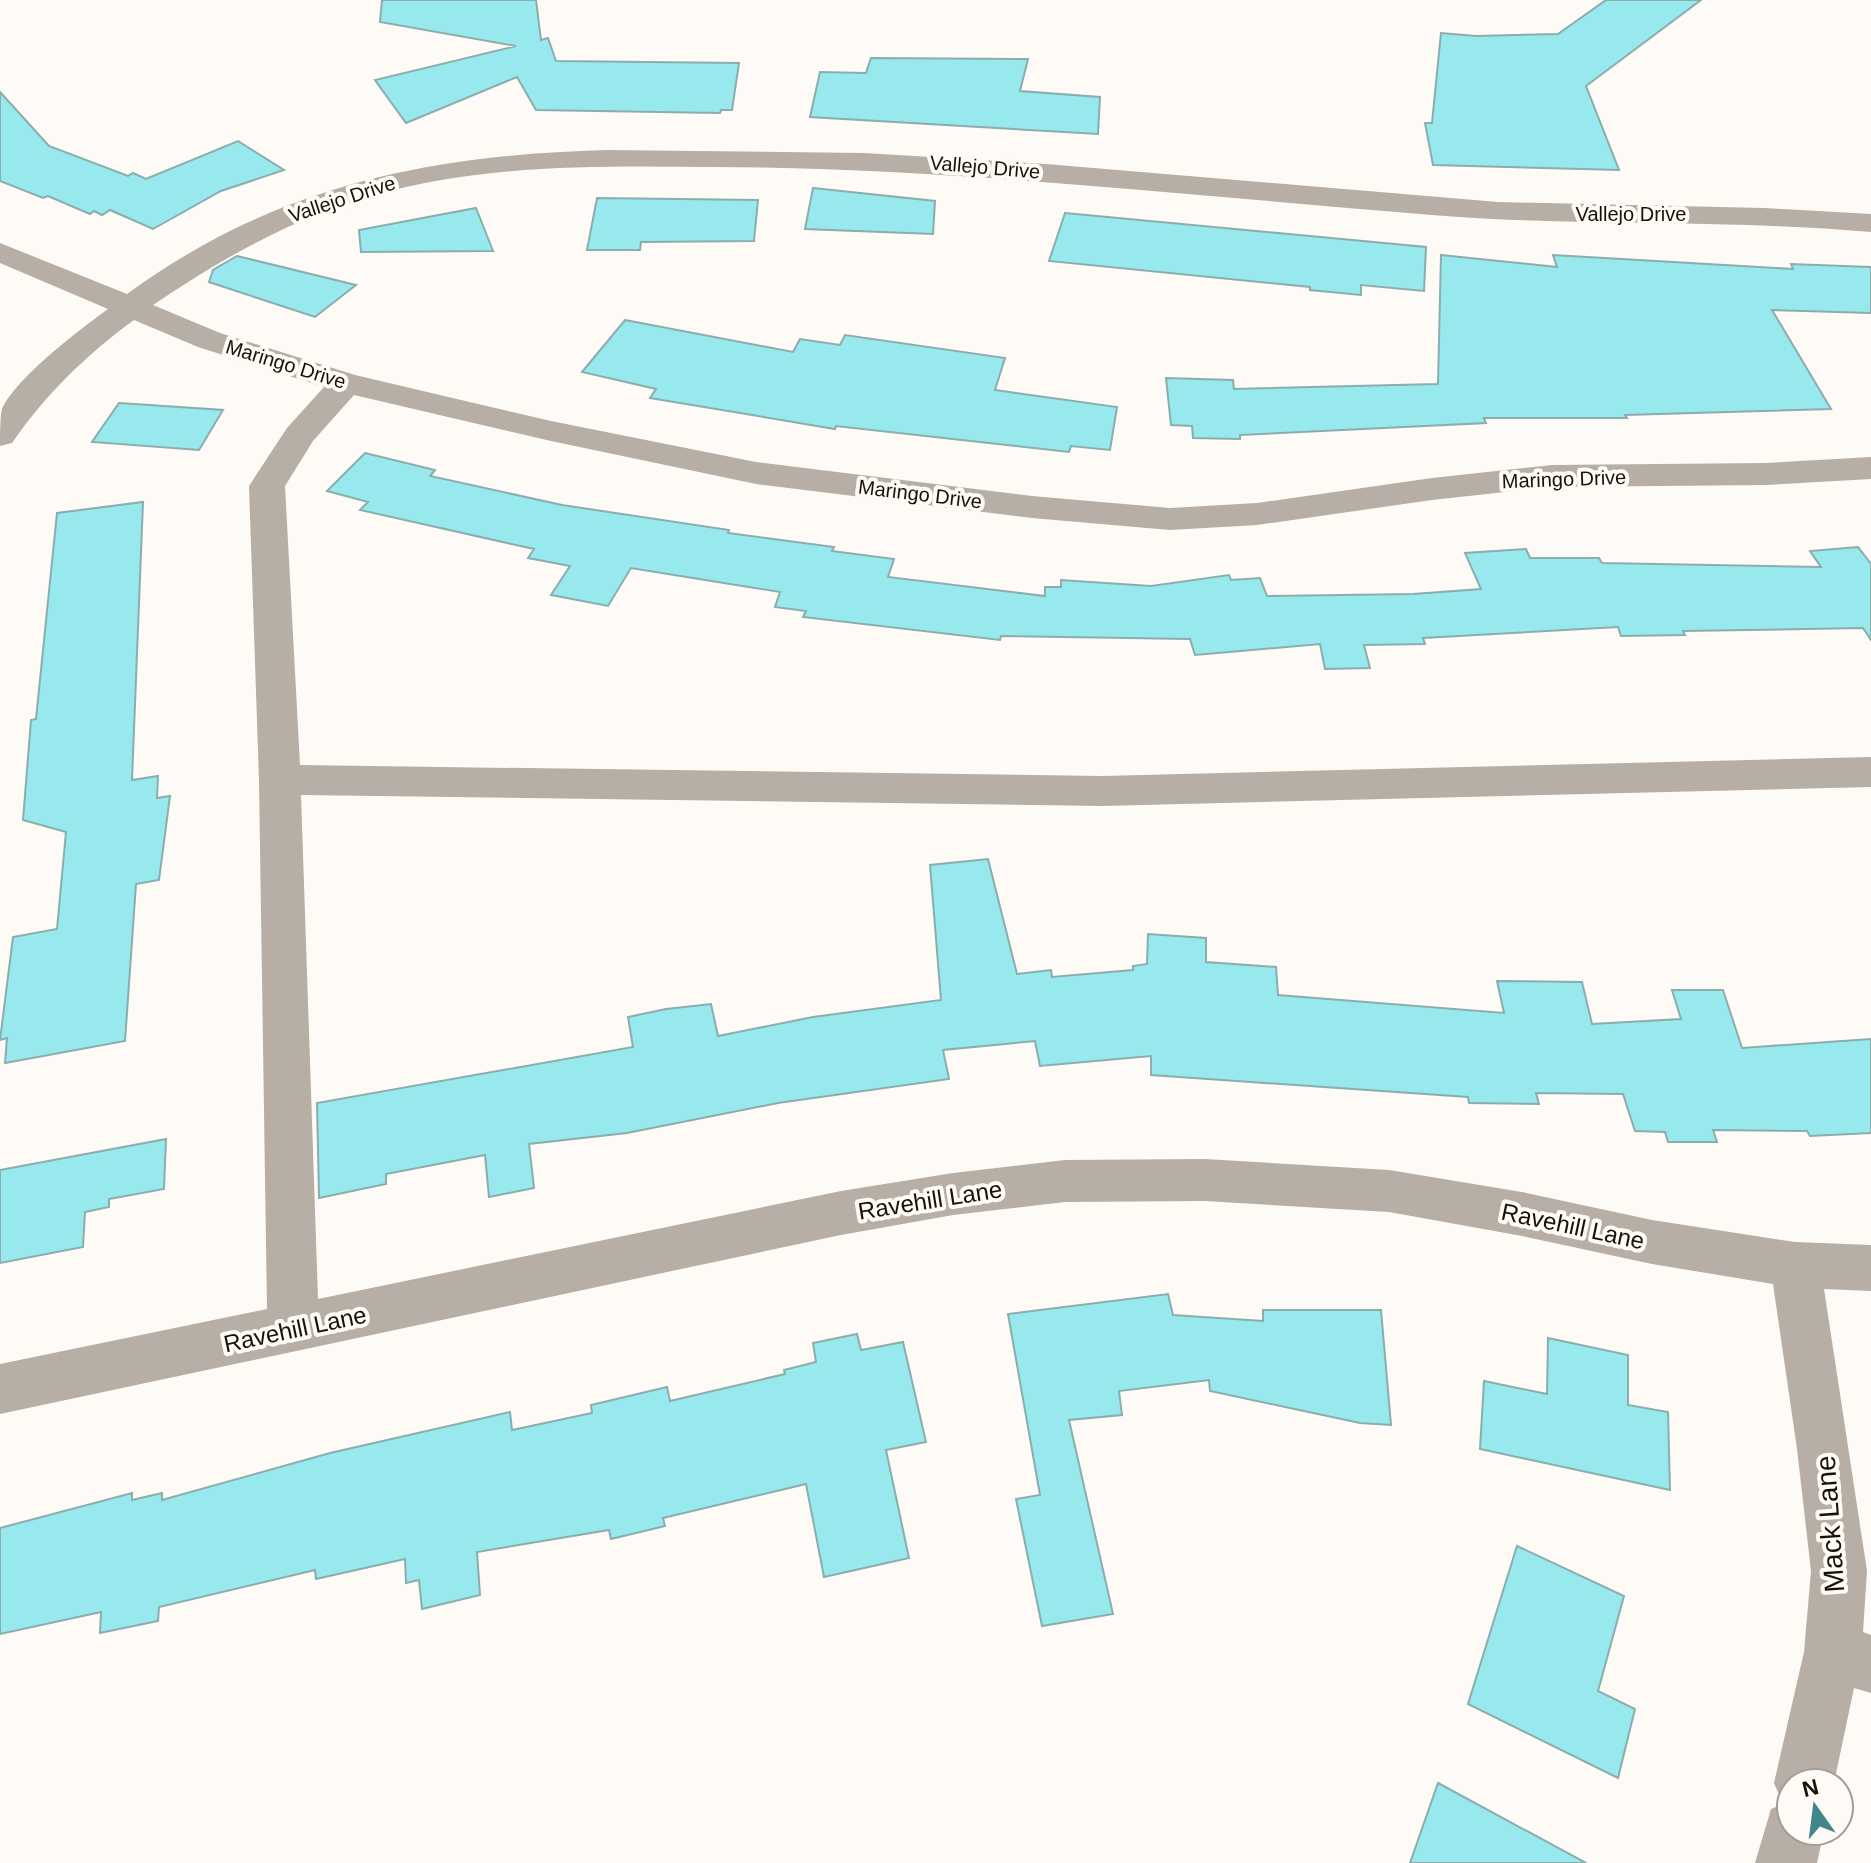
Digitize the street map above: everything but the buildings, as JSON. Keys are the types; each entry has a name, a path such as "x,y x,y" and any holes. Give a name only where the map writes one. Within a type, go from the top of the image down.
{"street":[{"name":"Vallejo Drive","path":"0,436 28,397 84,343 130,308 258,229 318,203 377,185 431,173 526,161 780,157 857,159 959,164 1501,211 1742,214 1871,223"},
{"name":"Maringo Drive","path":"0,252 209,340 346,383 551,431 756,473 1032,507 1170,519 1257,514 1432,489 1552,476 1766,474 1871,468"},
{"path":"293,1330 280,780 267,486 299,435 346,383"},
{"path":"280,780 1102,791 1871,772"},
{"name":"Ravehill Lane","path":"0,1389 841,1213 953,1194 1065,1181 1205,1180 1389,1191 1522,1214 1652,1242 1795,1265 1871,1268"},
{"name":"Mack Lane","path":"1795,1265 1852,1658 1810,1767"}]}
